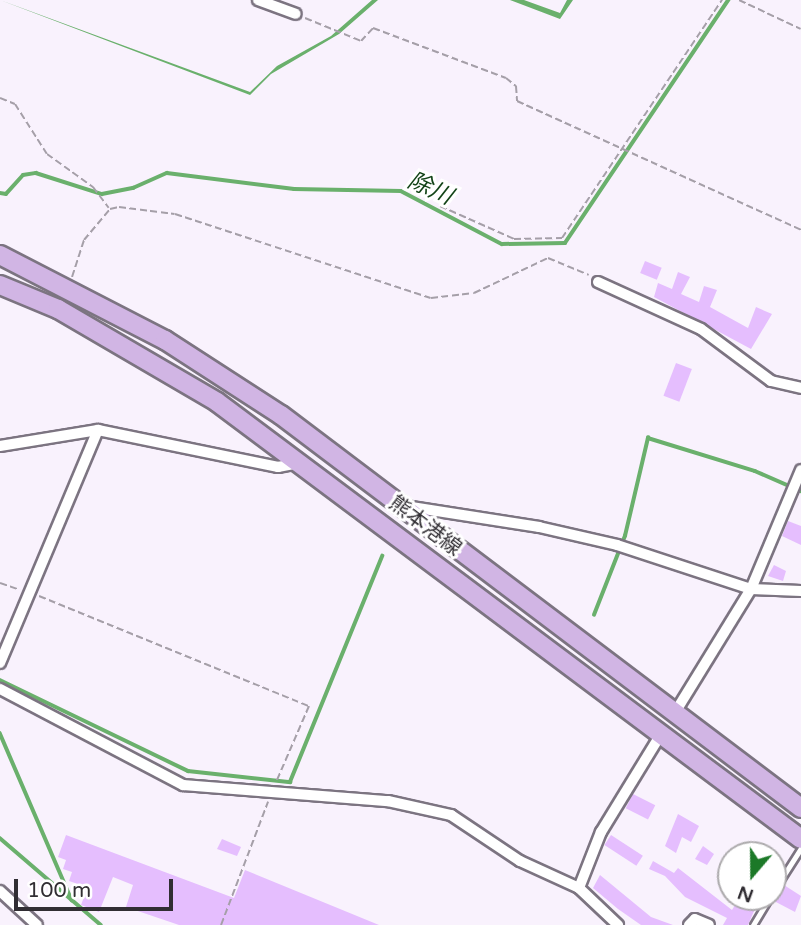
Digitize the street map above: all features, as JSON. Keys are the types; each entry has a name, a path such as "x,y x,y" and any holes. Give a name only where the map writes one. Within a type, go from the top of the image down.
{"main road":[{"name":"熊本港線","path":"6,258 67,287 195,358 281,415 801,808"},
{"path":"1,285 6,258"},
{"name":"熊本港線","path":"1,285 58,309 160,366 302,462 801,839"}],"street":[{"path":"258,0 296,14"},
{"path":"598,282 701,329 771,381 801,388"},
{"path":"0,663 98,430"},
{"path":"0,446 98,430 278,467 302,462"},
{"path":"674,714 751,589 801,470"},
{"path":"400,505 539,527 617,544 751,589 801,591"},
{"path":"0,689 183,785 388,801 451,815 479,830 520,862 579,888 618,925"},
{"path":"579,888 601,832 661,734"},
{"path":"0,891 37,925"},
{"path":"689,925 695,919 709,925"}],"lane":[{"path":"787,870 801,848"}],"path":[{"path":"440,206 514,239 562,237 722,0"},
{"path":"739,0 801,29"},
{"path":"296,14 361,41 373,28 506,78 516,86 517,101 801,230"},
{"path":"0,98 15,104 47,154 93,187 110,209"},
{"path":"67,287 84,240 110,209 134,206 175,214 431,298 474,293 548,258 598,282"},
{"path":"0,583 31,593 309,706 272,791 221,925"}],"shaded area":[{"path":"0,0 250,92 277,66 331,36 372,0 378,0 339,34 271,74 250,95"},
{"path":"510,0 524,0 560,13 567,0 573,0 560,19"}],"building":[{"path":"645,261 662,268 657,280 640,273"},
{"path":"678,272 690,277 681,294 699,302 704,286 717,290 710,307 748,328 756,307 772,314 751,349 654,297 658,283 672,289"},
{"path":"676,363 692,369 679,402 663,396"},
{"path":"788,521 801,526 801,545 782,536"},
{"path":"774,565 786,571 783,581 768,576"},
{"path":"633,794 655,805 648,820 626,808"},
{"path":"678,814 699,826 691,842 682,837 676,853 665,846"},
{"path":"66,835 234,898 245,870 379,925 179,925 126,907 133,885 113,877 99,912 81,905 84,897 75,893 78,884 69,881 72,872 63,869 66,860 58,857"},
{"path":"611,835 643,856 636,866 604,845"},
{"path":"222,839 241,847 237,856 217,849"},
{"path":"703,846 714,854 707,865 695,859"},
{"path":"653,861 674,873 678,868 717,898 717,911 754,911 748,925 723,925 727,918 685,897 665,876 649,869"},
{"path":"600,875 651,917 673,925 641,925 593,888"},
{"path":"787,887 801,896 795,912 787,908"}],"waterway":[{"name":"除川","path":"0,193 6,194 23,175 36,173 102,194 133,188 167,173 294,189 401,191 502,244 565,243 728,0"},
{"path":"594,615 625,536 648,438 755,471 801,491"},
{"path":"0,680 188,771 290,782 382,556"},
{"path":"0,733 72,900"},
{"path":"0,838 101,925"}]}
